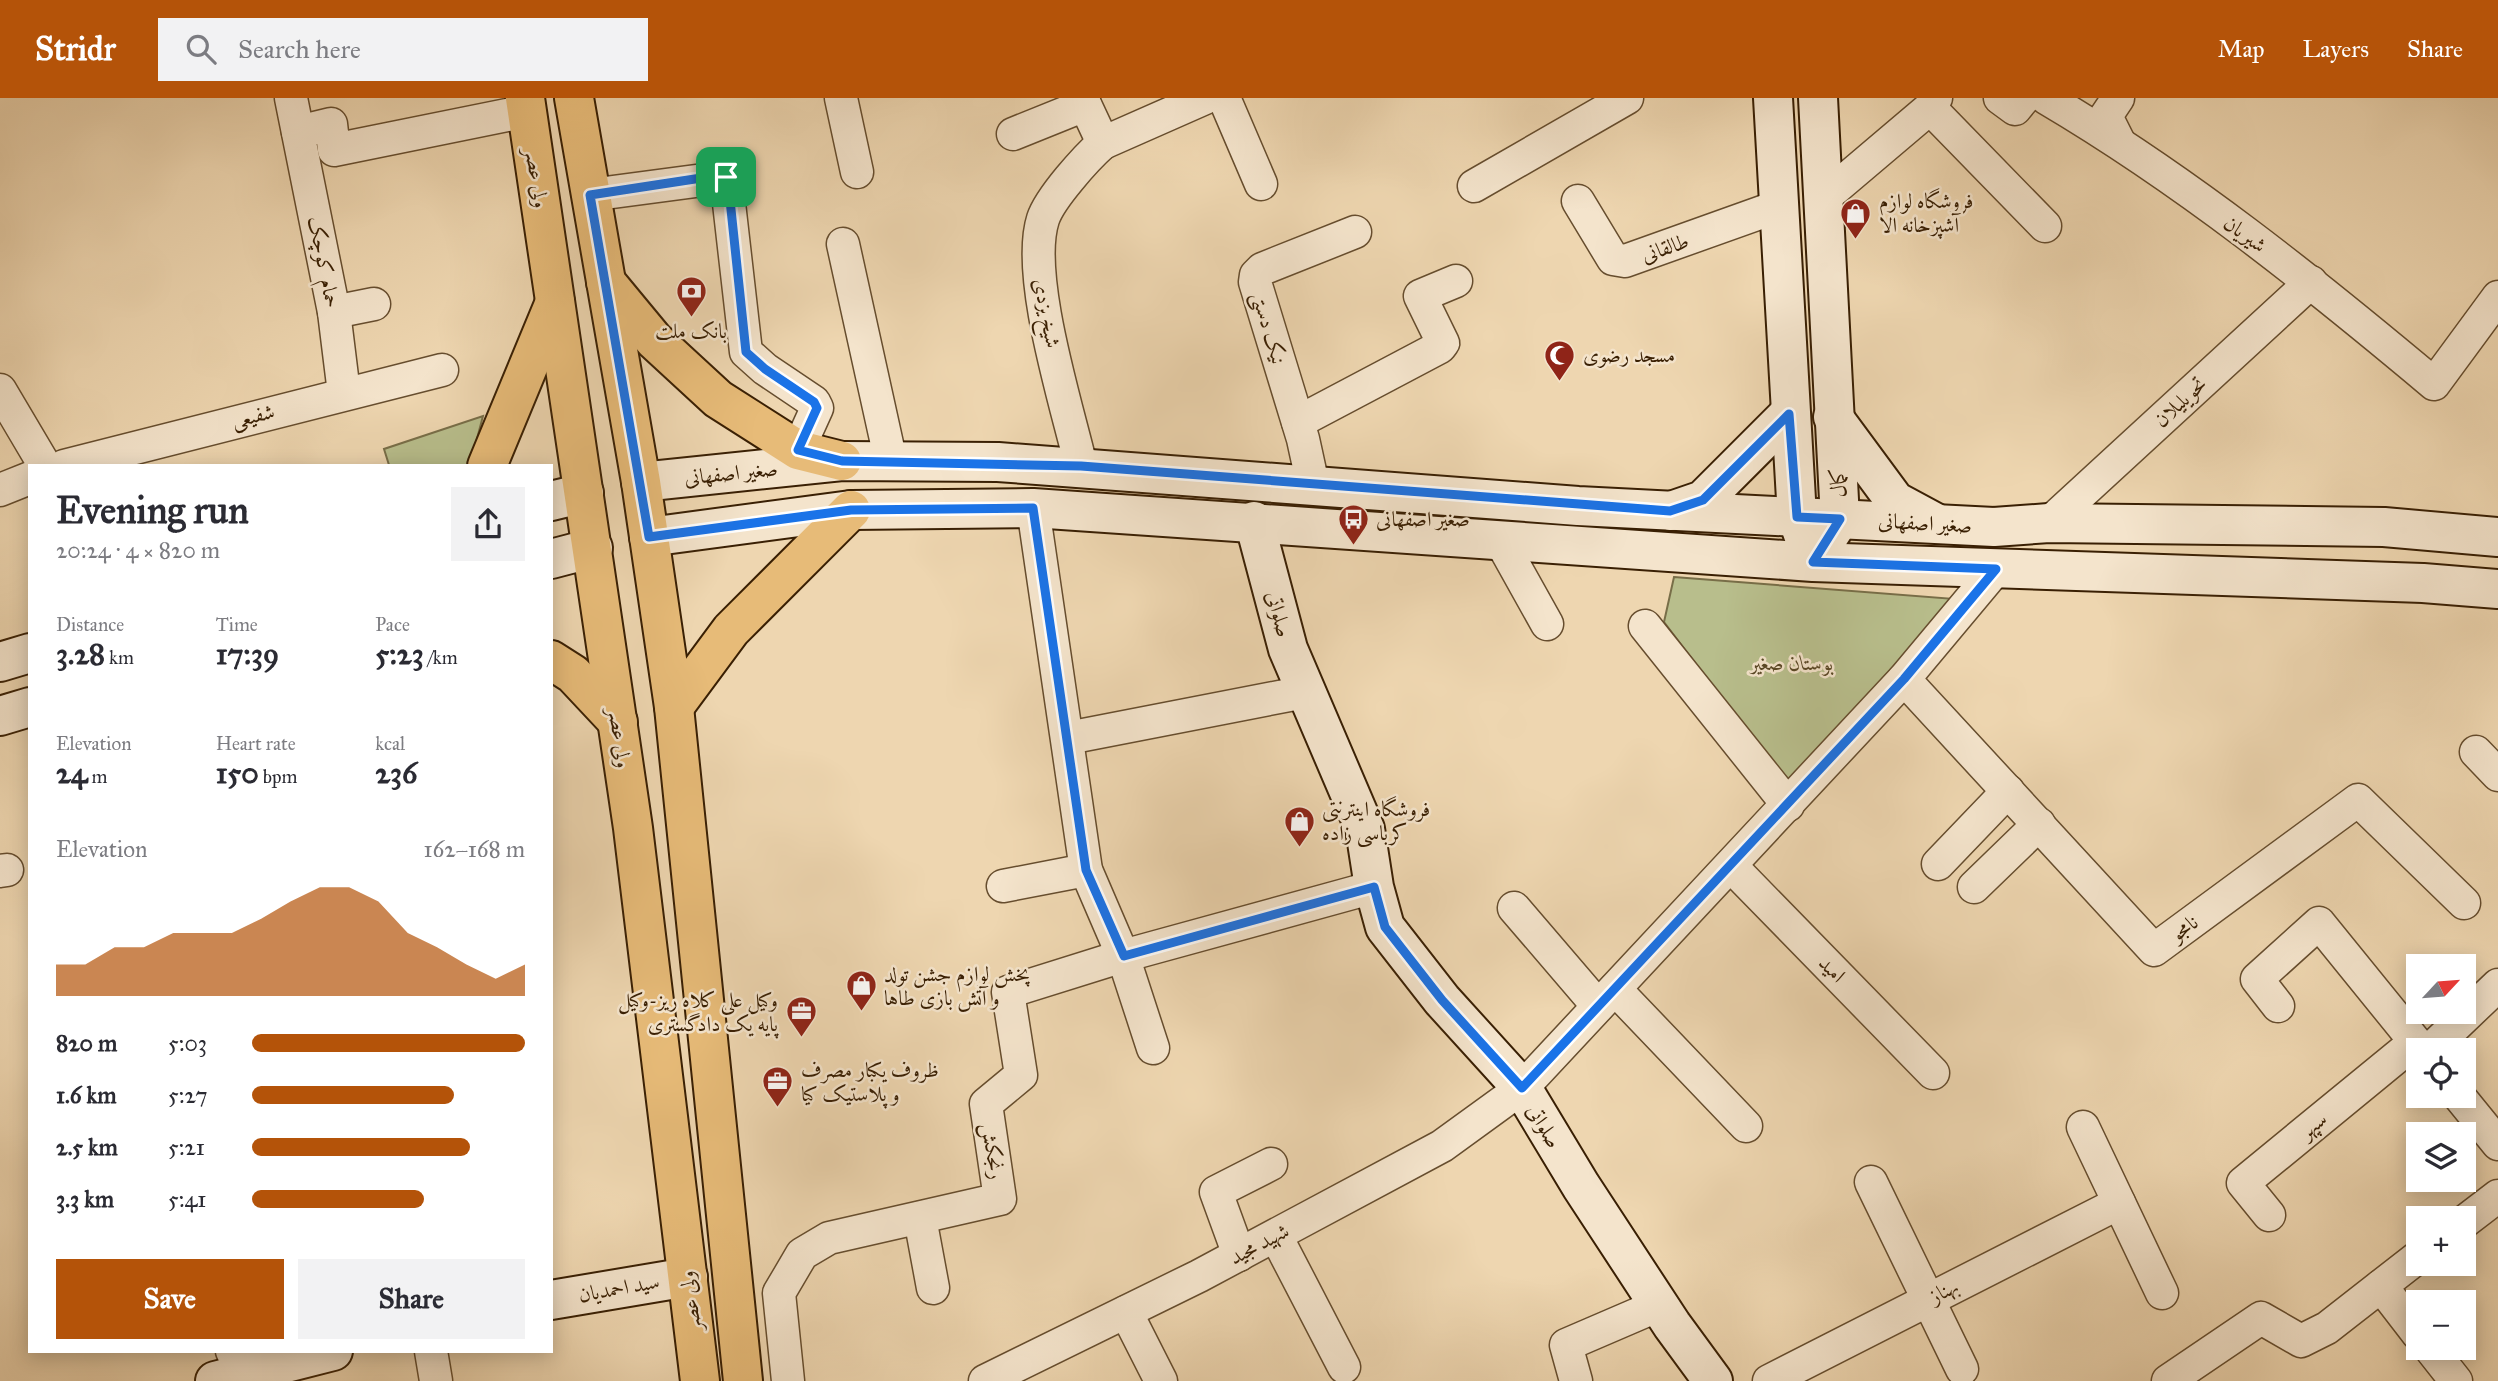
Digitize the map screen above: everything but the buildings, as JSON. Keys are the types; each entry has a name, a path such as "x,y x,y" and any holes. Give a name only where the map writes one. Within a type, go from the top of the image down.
{"main road":[{"path":"574,98 640,482 674,707 743,1381"},
{"name":"کمال","path":"1773,98 1797,517 1813,562"},
{"name":"کمال","path":"1813,562 1840,519 1818,98"},
{"name":"ولی عصر","path":"526,104 555,302 568,497 593,548 618,722 700,1381"},
{"path":"605,281 654,340 718,399 798,450 842,461"},
{"path":"488,464 555,302"},
{"path":"1670,511 1703,500 1789,414"},
{"path":"1833,418 1895,501 1939,524"},
{"name":"صغیر اصفهانی","path":"640,482 842,461 1081,466 1670,511 1994,527 2049,523 2384,527 2498,537"},
{"path":"568,497 640,482"},
{"name":"صغیر اصفهانی","path":"649,537 851,510 1033,508 1254,521 1813,562 2423,583 2498,590"},
{"path":"674,707 731,630 851,510"},
{"name":"صلواتی","path":"1254,521 1288,649 1366,829 1374,887 1385,927 1442,1000 1522,1088 1581,1186 1659,1305 1713,1381"},
{"path":"553,558 649,537"},
{"path":"0,662 28,654"},
{"path":"553,661 573,674 618,722"},
{"path":"0,716 28,708"},
{"name":"سید احمدیان","path":"553,1300 688,1277"},
{"path":"234,1372 324,1353"}],"street":[{"name":"حمام کوچک","path":"291,98 334,312 344,393"},
{"path":"841,98 857,172"},
{"path":"1013,134 1083,102 1103,143 1205,98"},
{"path":"1220,98 1225,100 1261,184"},
{"path":"1474,186 1627,98"},
{"path":"1984,98 1991,103 1998,98 2015,109 2024,98"},
{"name":"شیریان","path":"2046,98 2118,140 2311,282 2434,384 2498,297"},
{"path":"2118,98 2106,116 2118,140"},
{"path":"1825,197 1933,103 2045,226"},
{"path":"298,132 331,124 334,150 526,104"},
{"name":"شیخ یزدی","path":"1081,466 1042,298 1039,265 1043,218 1083,161 1103,143"},
{"path":"590,195 726,177 746,352 765,369 814,402 817,408 798,450"},
{"name":"طالقانی","path":"1578,201 1613,259 1625,261 1779,206"},
{"name":"نیک دستی","path":"1313,485 1298,422 1255,282 1256,275 1262,268 1355,232"},
{"path":"843,244 891,462"},
{"path":"1298,422 1440,346 1443,343 1420,296 1455,281"},
{"name":"تحویلیلان","path":"2049,523 2311,282"},
{"path":"334,312 374,304"},
{"name":"شفیعی","path":"72,464 442,370"},
{"path":"0,390 44,464"},
{"path":"0,491 28,479"},
{"path":"1033,508 1086,870 1124,956 1153,1048"},
{"path":"1499,538 1547,624"},
{"name":"شهید مجید","path":"985,1381 1276,1236 1442,1146 1522,1088 1904,679 1996,569"},
{"path":"1645,626 1788,805"},
{"name":"نامجو","path":"1904,679 2154,950 2358,800 2464,903"},
{"path":"1068,738 1305,692"},
{"path":"2476,752 2498,775"},
{"path":"1938,864 2008,791"},
{"path":"1974,887 2039,824"},
{"name":"امید","path":"1731,866 1933,1073"},
{"path":"1003,886 1086,870"},
{"name":"رنجکش","path":"788,1381 779,1293 802,1254 829,1238 1000,1199 986,1104 1021,1075 1009,992 1124,956 1374,887"},
{"path":"1514,908 1746,1126"},
{"path":"2278,1006 2257,979 2319,923 2415,1038"},
{"path":"2433,1038 2498,985"},
{"name":"سپهر","path":"2269,1215 2243,1183 2406,1059"},
{"path":"2469,1108 2498,1144"},
{"path":"2083,1127 2162,1293"},
{"path":"1239,1255 1216,1192 1271,1164"},
{"path":"1871,1182 1926,1300 1962,1369"},
{"path":"2476,1213 2498,1196"},
{"name":"بهناز","path":"1769,1381 2119,1203"},
{"path":"920,1218 933,1288"},
{"path":"1276,1236 1344,1367"},
{"path":"2168,1381 2261,1318 2301,1341 2327,1328 2406,1266"},
{"path":"2381,1286 2406,1318"},
{"path":"1576,1381 1566,1345 1659,1305"},
{"path":"1126,1312 1161,1381"},
{"path":"431,1353 436,1381"},
{"path":"2439,1360 2456,1381"}],"green space":[{"path":"483,416 470,464 389,464 384,449"},
{"name":"بوستان صغیر","path":"1674,577 1955,599 1787,784 1664,622"}],"place":[{"name":"فروشگاه لوازم آشپزخانه الا","path":"1856,240"},
{"name":"بانک ملت","path":"691,318"},
{"name":"مسجد رضوی","path":"1560,382"},
{"name":"صغیر اصفهانی","path":"1353,546"},
{"name":"فروشگاه اینترنتی کرباسی زاده","path":"1299,848"},
{"name":"پخش لوازم جشن تولد و آتش بازی طاها","path":"861,1013"},
{"name":"وکیل علی کلاه ریز-وکیل پایه یک دادگستری","path":"801,1039"},
{"name":"ظروف یکبار مصرف و پلاستیک کیا","path":"778,1109"}],"route":[{"path":"721,175 726,177 746,352 765,369 814,402 817,408 816,416 798,450 842,461 998,462 1081,466 1670,511 1703,500 1789,414 1797,517 1840,519 1813,562 1996,569 1904,679 1522,1088 1442,1000 1385,927 1374,887 1124,956 1086,870 1033,508 851,510 649,537 590,195 721,175"}]}
